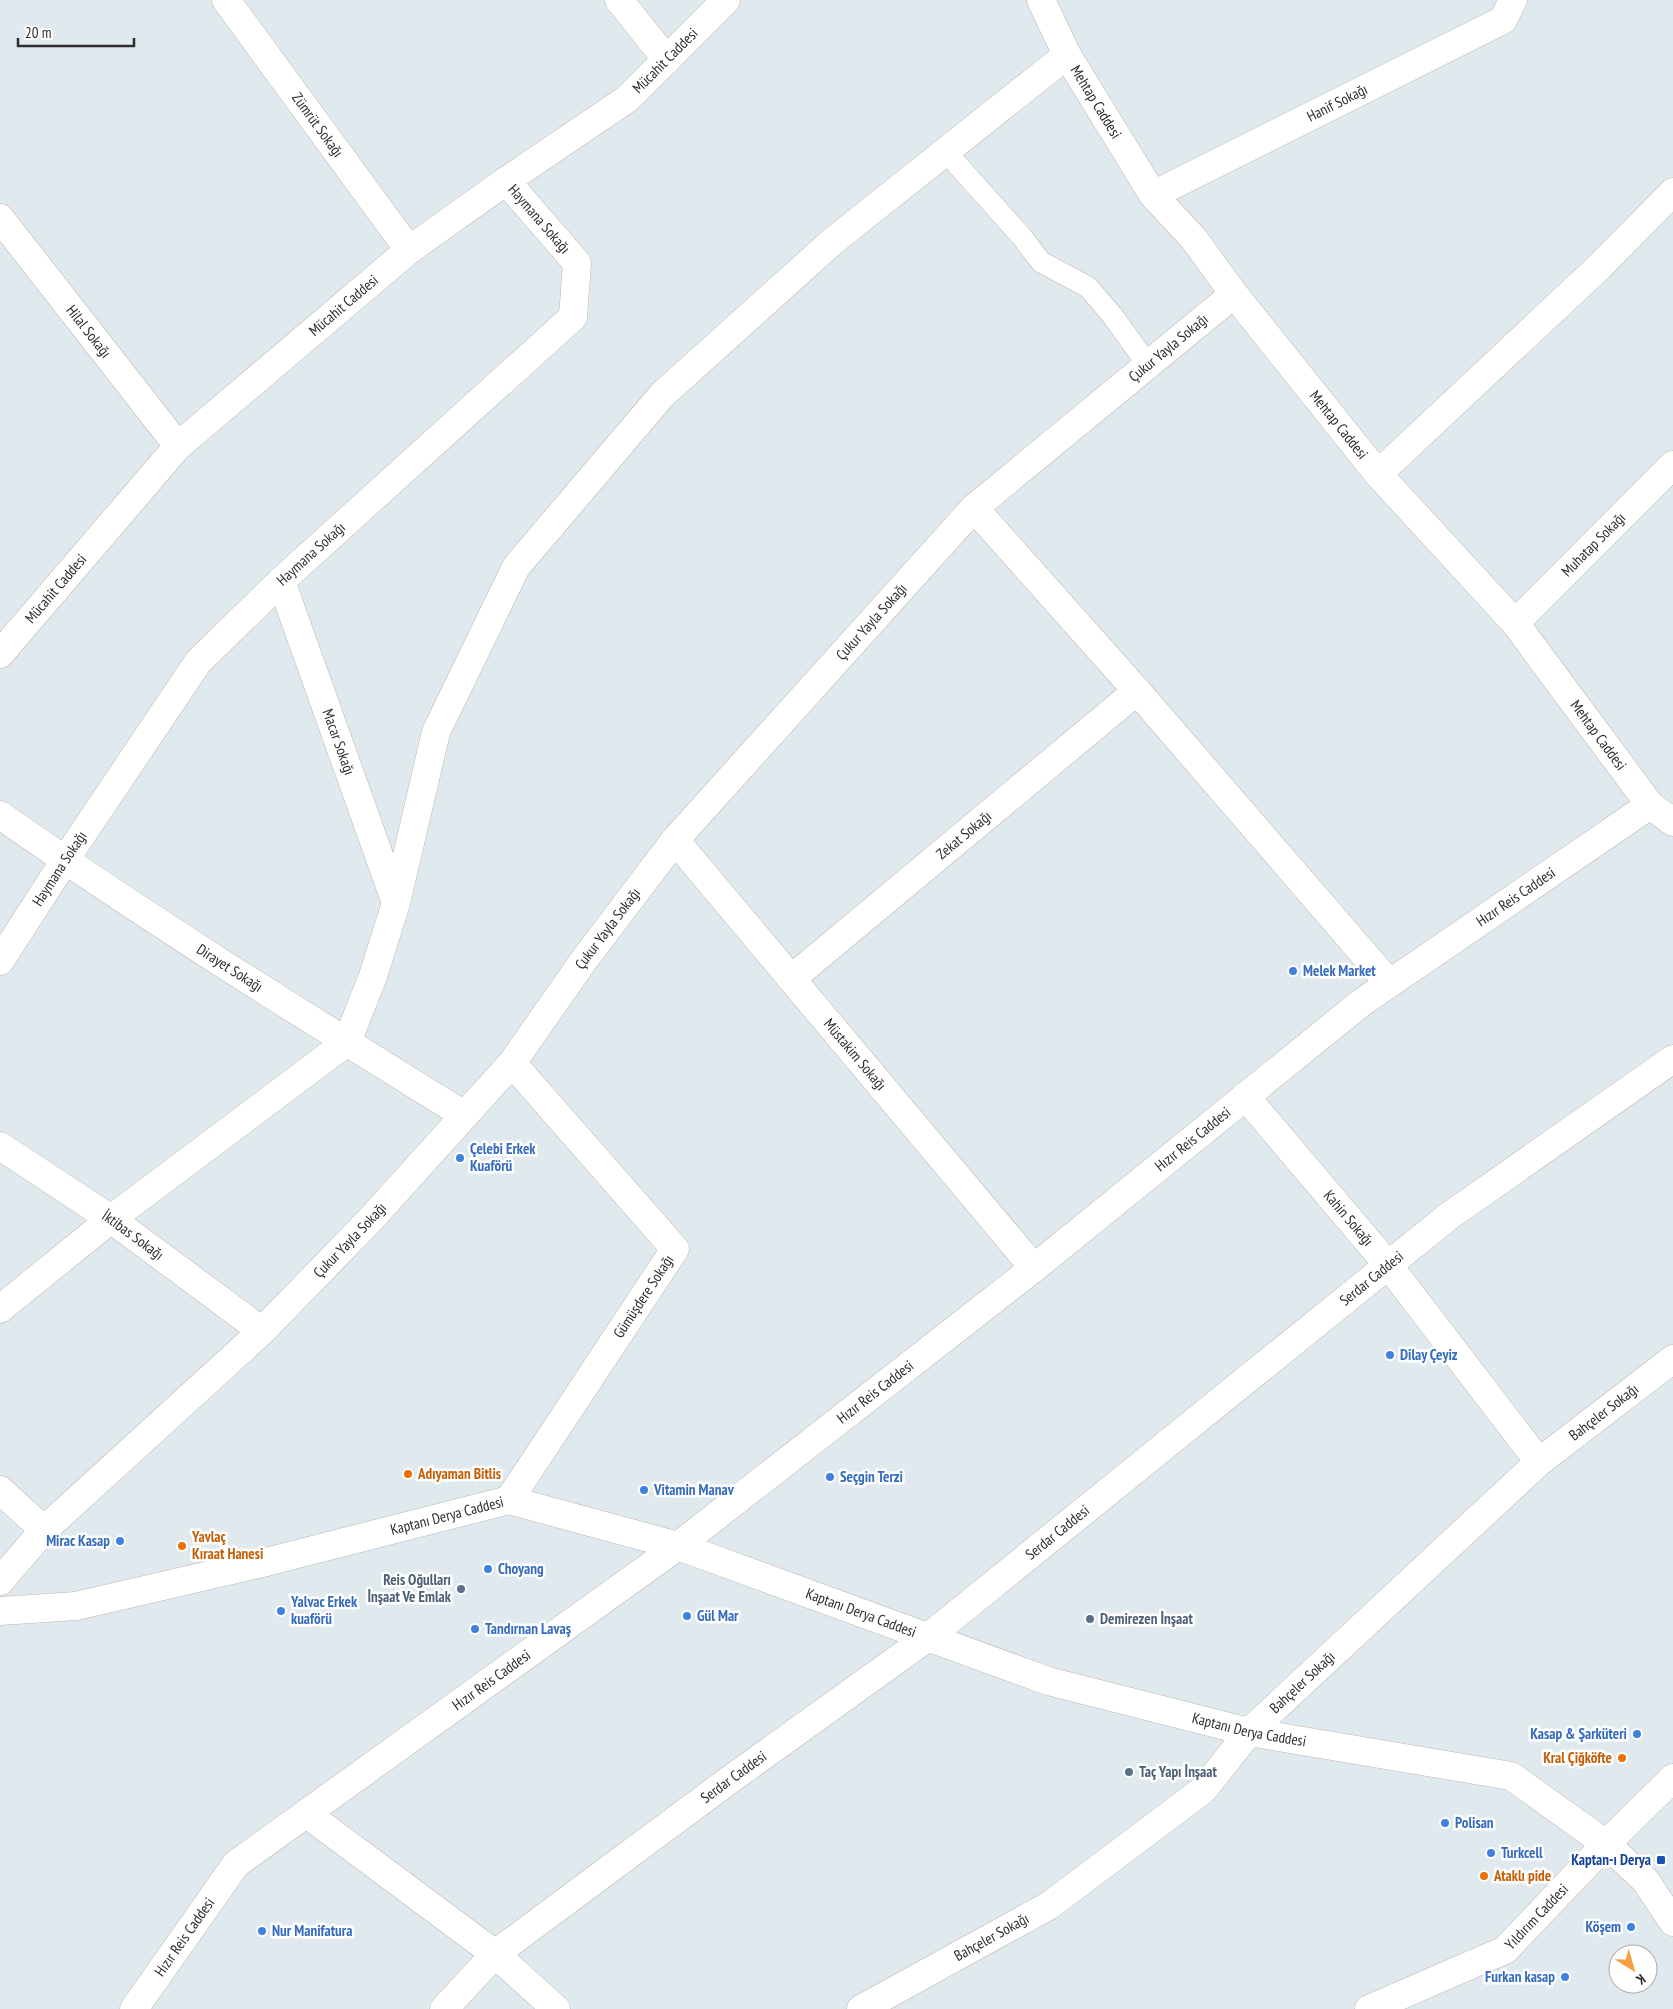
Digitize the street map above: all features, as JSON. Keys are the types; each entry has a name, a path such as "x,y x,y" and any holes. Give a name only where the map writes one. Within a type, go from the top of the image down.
{"street":[{"name":"Zümrüt Sokağı","path":"226,0 409,250"},
{"path":"619,0 667,60"},
{"name":"Mücahit Caddesi","path":"0,654 178,446 409,250 626,99 726,0"},
{"name":"Mehtap Caddesi","path":"1041,0 1067,55 1153,195 1194,239 1234,294 1378,474 1515,623 1650,805 1673,822"},
{"name":"Hanif Sokağı","path":"1153,195 1504,20 1513,0"},
{"path":"0,1309 110,1219 347,1042 372,976 396,903 436,732 516,567 662,395 834,241 1067,55"},
{"name":"Haymana Sokağı","path":"0,961 64,860 198,662 281,581 573,317 577,263 506,181"},
{"path":"1378,474 1600,267 1673,192"},
{"name":"Hilal Sokağı","path":"0,218 178,446"},
{"name":"Çukur Yayla Sokağı","path":"0,1581 44,1530 262,1331 370,1220 512,1063 584,960 675,840 974,508 1234,294"},
{"name":"Muhatap Sokağı","path":"1515,623 1673,465"},
{"path":"974,508 1137,691 1389,983"},
{"name":"Macar Sokağı","path":"281,581 396,903"},
{"name":"Zekat Sokağı","path":"792,979 1137,691"},
{"name":"Hızır Reis Caddesi","path":"134,2009 236,1864 678,1546 1034,1268 1361,1003 1650,805"},
{"name":"Dirayet Sokağı","path":"0,815 64,860 464,1115"},
{"name":"Müstakim Sokağı","path":"675,840 1034,1268"},
{"name":"Serdar Caddesi","path":"444,2009 495,1954 728,1782 928,1638 1449,1216 1673,1059"},
{"name":"Gümüşdere Sokağı","path":"509,1500 675,1249 512,1063"},
{"name":"Kahin Sokağı","path":"1245,1096 1389,1266 1540,1462"},
{"name":"İktibas Sokağı","path":"0,1146 110,1219 262,1331"},
{"name":"Bahçeler Sokağı","path":"861,2009 1050,1905 1204,1790 1250,1732 1540,1462 1673,1359"},
{"path":"0,1490 44,1530"},
{"name":"Kaptanı Derya Caddesi","path":"0,1611 76,1606 266,1562 509,1500 678,1546 1048,1681 1250,1732 1511,1776 1606,1844 1645,1880 1673,1922"},
{"name":"Yıldırım Caddesi","path":"1369,2009 1505,1950 1606,1844 1673,1778"},
{"path":"307,1814 495,1954 556,2009"}],"lane":[{"path":"946,152 1022,237 1041,262 1088,287 1112,315 1148,365"}],"place":[{"name":"Melek Market","path":"1293,971"},
{"name":"Çelebi Erkek Kuaförü","path":"460,1158"},
{"name":"Dilay Çeyiz","path":"1390,1355"},
{"name":"Adıyaman Bitlis","path":"408,1474"},
{"name":"Seçgin Terzi","path":"830,1477"},
{"name":"Vitamin Manav","path":"644,1490"},
{"name":"Mirac Kasap","path":"120,1541"},
{"name":"Yavlaç Kıraat Hanesi","path":"182,1546"},
{"name":"Choyang","path":"488,1569"},
{"name":"Reis Oğulları İnşaat Ve Emlak","path":"461,1589"},
{"name":"Yalvac Erkek kuaförü","path":"281,1611"},
{"name":"Gül Mar","path":"687,1616"},
{"name":"Demirezen İnşaat","path":"1090,1619"},
{"name":"Tandırnan Lavaş","path":"475,1629"},
{"name":"Kasap & Şarküteri","path":"1637,1734"},
{"name":"Kral Çiğköfte","path":"1622,1758"},
{"name":"Taç Yapı İnşaat","path":"1129,1772"},
{"name":"Polisan","path":"1445,1823"},
{"name":"Turkcell","path":"1491,1853"},
{"name":"Kaptan-ı Derya","path":"1661,1860"},
{"name":"Ataklı pide","path":"1484,1876"},
{"name":"Köşem","path":"1631,1927"},
{"name":"Nur Manifatura","path":"262,1931"},
{"name":"Furkan kasap","path":"1565,1977"}]}
